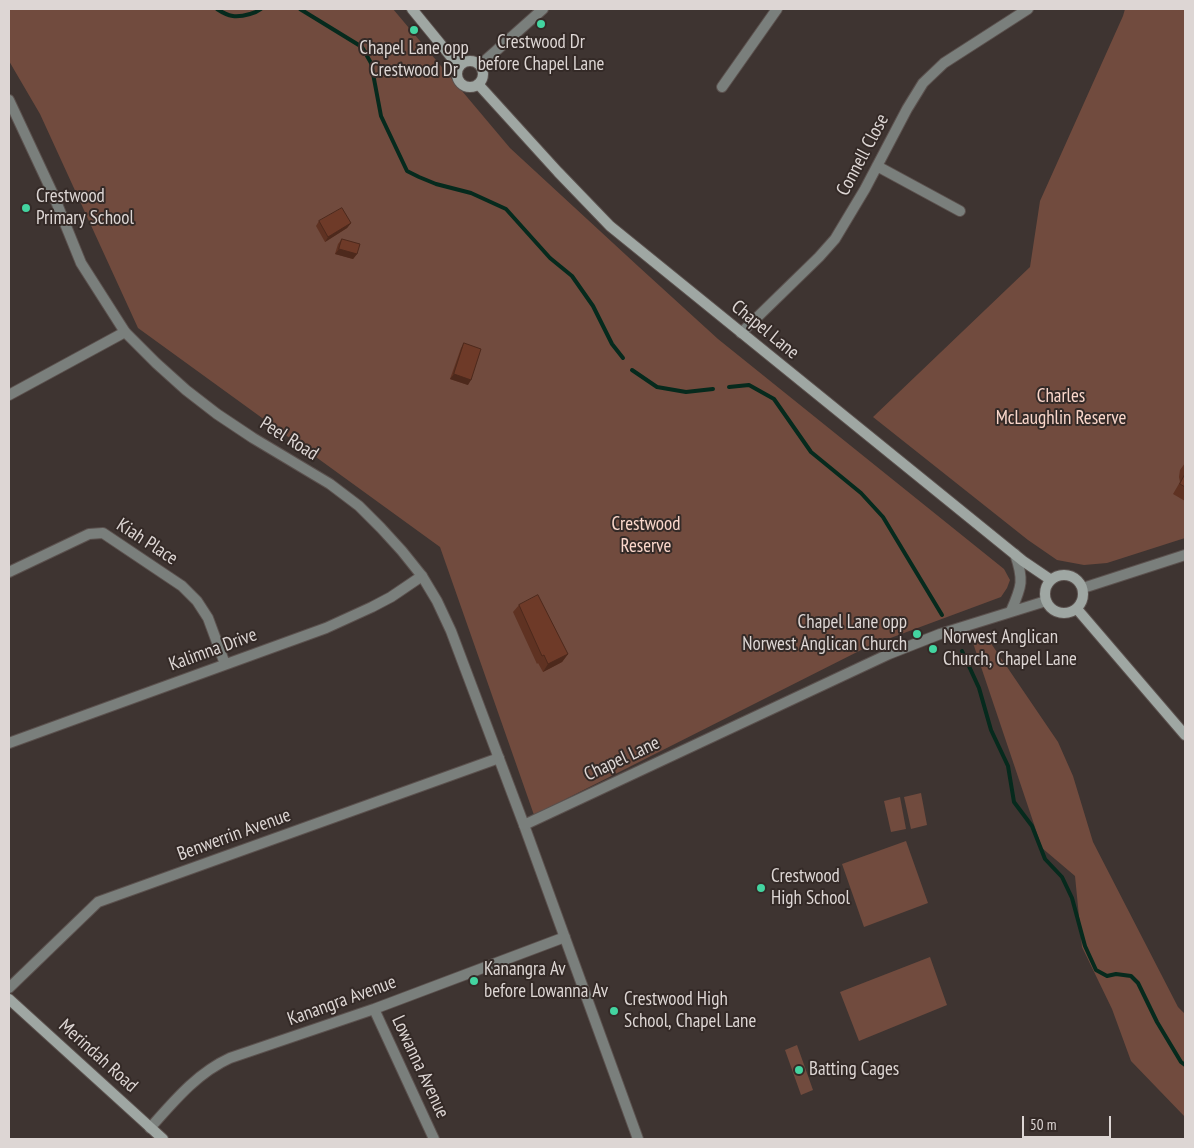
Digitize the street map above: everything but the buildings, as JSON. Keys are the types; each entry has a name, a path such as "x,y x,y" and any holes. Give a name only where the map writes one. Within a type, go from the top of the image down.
{"main road":[{"path":"412,9 452,58 460,64"},
{"path":"470,60 480,65 483,75 478,84 468,87 460,83 457,72 460,64 470,60"},
{"name":"Chapel Lane","path":"478,84 610,226 1015,554 1051,580"},
{"path":"1069,575 1079,582 1083,597 1077,609 1069,613 1058,612 1048,606 1045,590 1051,580 1056,576 1069,575"},
{"path":"1077,609 1185,735"},
{"name":"Merindah Road","path":"9,1000 163,1139"}],"street":[{"path":"480,65 543,9"},
{"path":"722,87 777,9"},
{"name":"Connell Close","path":"741,333 836,239 923,83 944,63 1028,9"},
{"name":"Peel Road","path":"9,100 53,194 81,263 125,332 186,390 217,414 330,484 359,506 382,528 422,576 437,601 451,631 524,825"},
{"path":"877,166 960,211"},
{"path":"9,395 125,332"},
{"name":"Kiah Place","path":"9,572 88,534 103,533 182,586 197,601 208,618 225,664"},
{"path":"1011,611 1020,589 1021,577 1015,554"},
{"path":"1082,588 1185,555"},
{"name":"Kalimna Drive","path":"9,743 326,628 391,597 422,576"},
{"name":"Chapel Lane","path":"524,825 889,654 940,634 1046,601"},
{"name":"Benwerrin Avenue","path":"9,988 98,902 499,758"},
{"path":"524,825 638,1139"},
{"name":"Kanangra Avenue","path":"150,1128 188,1086 218,1064 230,1058 374,1009 565,937"},
{"name":"Lowanna Avenue","path":"374,1009 434,1139"}],"green space":[{"name":"Crestwood Reserve","path":"9,9 393,9 510,148 718,339 1004,569 1010,580 1007,588 1001,597 869,646 534,815 440,547 138,328 40,114 9,61"},
{"name":"Charles McLaughlin Reserve","path":"1125,9 1185,9 1185,538 1107,563 1084,565 1057,560 1028,540 873,417 1030,267 1040,201"},
{"path":"986,636 1058,742 1073,776 1093,842 1178,1007 1185,1014 1185,1117 1131,1061 1112,1009 1082,947 1075,876 1042,848 972,640"},
{"path":"921,793 927,825 911,829 904,797"},
{"path":"900,797 906,829 891,832 884,801"},
{"path":"906,841 928,903 864,927 842,864"},
{"path":"930,957 947,1005 859,1041 840,992"},
{"name":"Batting Cages","path":"797,1045 813,1090 801,1095 785,1050"}],"waterway":[{"path":"217,9 225,14 237,16 257,12 261,9"},
{"path":"300,9 362,47 371,63 381,116 407,171 436,184 471,193 506,209 550,258 572,276 593,306 612,344 623,358"},
{"path":"632,370 657,387 686,392 713,389"},
{"path":"729,387 749,385 774,399 811,452 861,493 883,517 942,615"},
{"path":"962,651 979,688 991,730 1008,766 1014,802 1032,826 1045,859 1062,877 1072,898 1085,946 1096,970 1107,976 1116,974 1131,976 1138,983 1157,1022 1181,1062 1185,1065"}],"place":[{"name":"Crestwood Dr before Chapel Lane","path":"541,24"},
{"name":"Chapel Lane opp Crestwood Dr","path":"414,30"},
{"name":"Crestwood Primary School","path":"26,208"},
{"name":"Chapel Lane opp Norwest Anglican Church","path":"917,634"},
{"name":"Norwest Anglican Church, Chapel Lane","path":"933,649"},
{"name":"Crestwood High School","path":"761,888"},
{"name":"Kanangra Av before Lowanna Av","path":"474,981"},
{"name":"Crestwood High School, Chapel Lane","path":"614,1011"},
{"name":"Batting Cages","path":"799,1070"}]}
